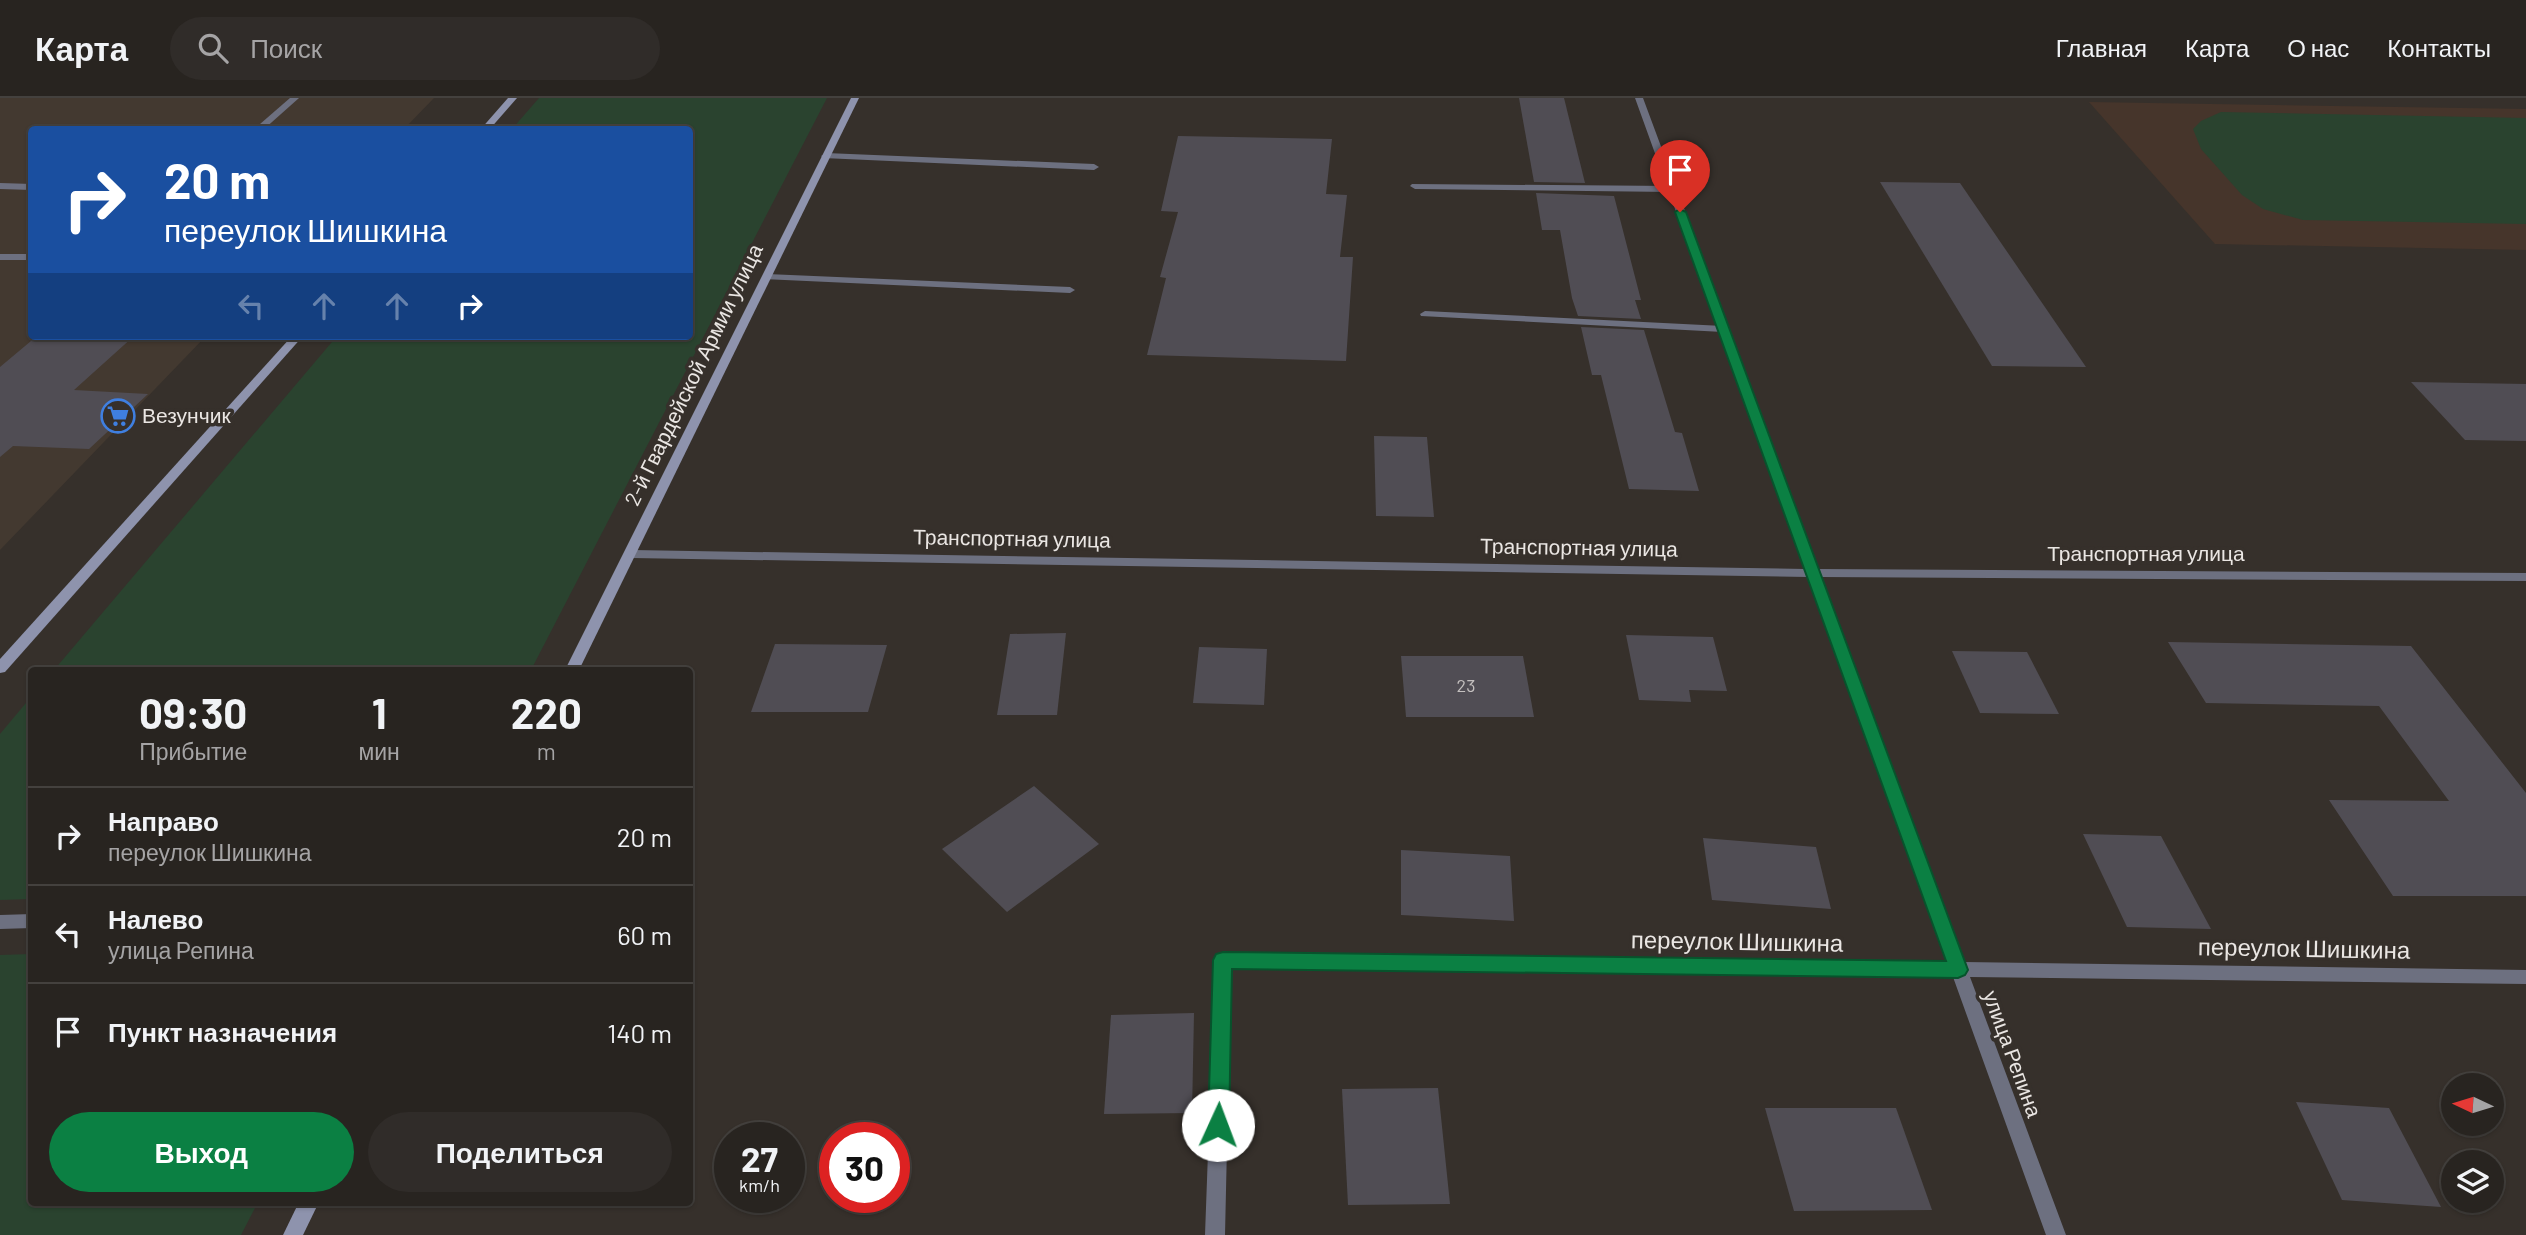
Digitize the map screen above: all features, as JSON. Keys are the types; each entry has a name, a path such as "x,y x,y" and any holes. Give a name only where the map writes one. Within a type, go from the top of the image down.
{"main road":[{"path":"488,126 513,98"},
{"name":"2-й Гвардейской Армии улица","path":"574,667 632,554 855,98"},
{"path":"0,668 294,340"},
{"path":"293,1235 307,1206"}],"street":[{"path":"262,126 295,98"},
{"name":"улица Репина","path":"1639,98 2056,1235"},
{"path":"826,156 1094,167"},
{"path":"0,186 28,187"},
{"path":"1415,186 1672,188"},
{"path":"0,257 28,257"},
{"path":"767,278 1070,290"},
{"path":"1425,314 1723,329"},
{"name":"Транспортная улица","path":"632,554 1812,573 2526,577"},
{"path":"0,922 28,921"},
{"name":"переулок Шишкина","path":"1215,1235 1223,960 2526,977"}],"shaded area":[{"path":"0,98 434,98 407,126 28,126 28,340 202,340 0,550"},
{"path":"2089,102 2526,109 2526,250 2215,244"}],"green space":[{"path":"539,98 827,98 533,667 57,667 334,340 693,340 693,126 515,126"},
{"path":"2221,112 2526,118 2526,224 2303,220 2263,209 2242,195 2201,149 2193,129 2201,121"},
{"path":"28,701 28,899 0,900 0,734"},
{"path":"28,954 28,1206 256,1206 241,1235 0,1235 0,955"}],"building":[{"path":"1519,98 1564,98 1585,183 1534,182"},
{"path":"1178,136 1332,139 1326,194 1347,195 1340,257 1353,257 1346,361 1147,355 1166,278 1160,277 1178,212 1161,211"},
{"path":"1880,182 1960,183 2086,367 1992,366"},
{"path":"1536,193 1614,196 1641,300 1635,300 1641,319 1578,316 1572,298 1560,230 1542,230"},
{"path":"1581,327 1644,330 1675,432 1682,433 1699,491 1629,489 1601,375 1592,375"},
{"path":"32,340 130,340 74,390 148,394 89,449 13,446 0,457 0,367"},
{"path":"2411,382 2526,384 2526,441 2465,440"},
{"path":"1374,436 1427,437 1434,517 1376,516"},
{"path":"1066,633 1057,715 997,715 1010,634"},
{"path":"1626,635 1713,637 1727,691 1689,690 1691,702 1639,700"},
{"path":"2168,642 2411,646 2526,793 2526,896 2393,896 2329,800 2449,801 2379,706 2206,703"},
{"path":"775,644 887,645 868,712 751,712"},
{"path":"1199,647 1267,649 1264,705 1193,703"},
{"path":"1952,651 2027,652 2059,714 1980,713"},
{"path":"1401,656 1523,656 1534,717 1406,717"},
{"path":"1034,786 1099,844 1007,912 942,849"},
{"path":"2083,834 2161,836 2211,929 2127,927"},
{"path":"1703,838 1816,847 1831,909 1712,900"},
{"path":"1401,850 1510,856 1514,921 1401,915"},
{"path":"1194,1013 1192,1113 1104,1114 1111,1015"},
{"path":"1438,1088 1450,1204 1348,1205 1342,1089"},
{"path":"2296,1102 2389,1108 2441,1207 2342,1200"},
{"path":"1765,1108 1896,1108 1932,1210 1794,1211"}],"place":[{"name":"Везунчик","path":"118,416"}],"route":[{"path":"1218,1125 1223,960 1958,970 1680,212"}]}
